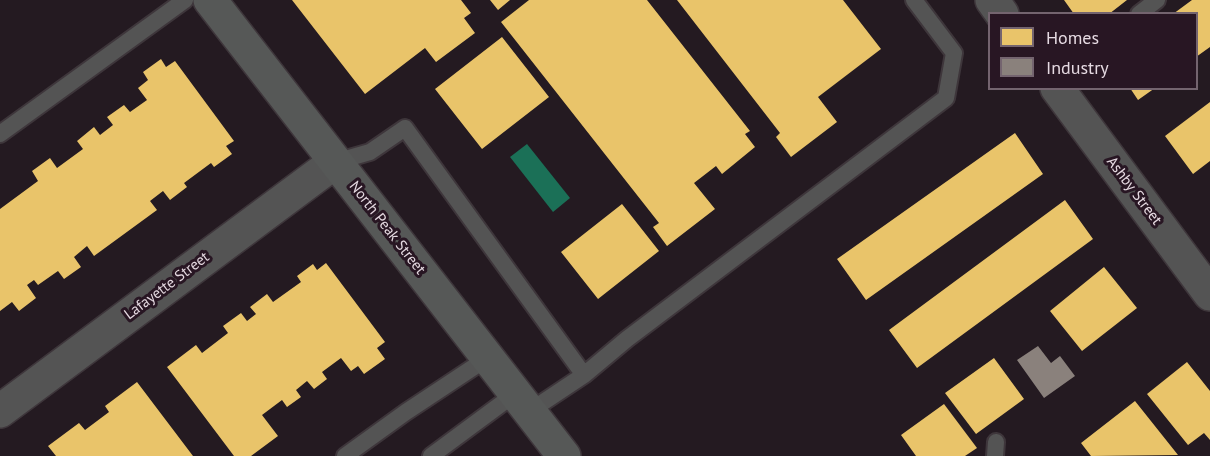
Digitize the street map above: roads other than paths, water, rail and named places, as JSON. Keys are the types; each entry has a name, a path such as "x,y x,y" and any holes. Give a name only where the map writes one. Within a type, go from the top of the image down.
{"main road":[{"name":"North Peak Street","path":"210,0 564,456"}],"street":[{"name":"Ashby Street","path":"1059,90 1210,294"},
{"name":"Lafayette Street","path":"0,411 335,162"}],"lane":[{"path":"0,134 185,0"},
{"path":"430,456 523,402 584,375 627,339 946,98 954,53 914,0"},
{"path":"1142,12 1157,0"},
{"path":"335,162 370,152 405,128 584,375"},
{"path":"345,456 489,357"}]}
